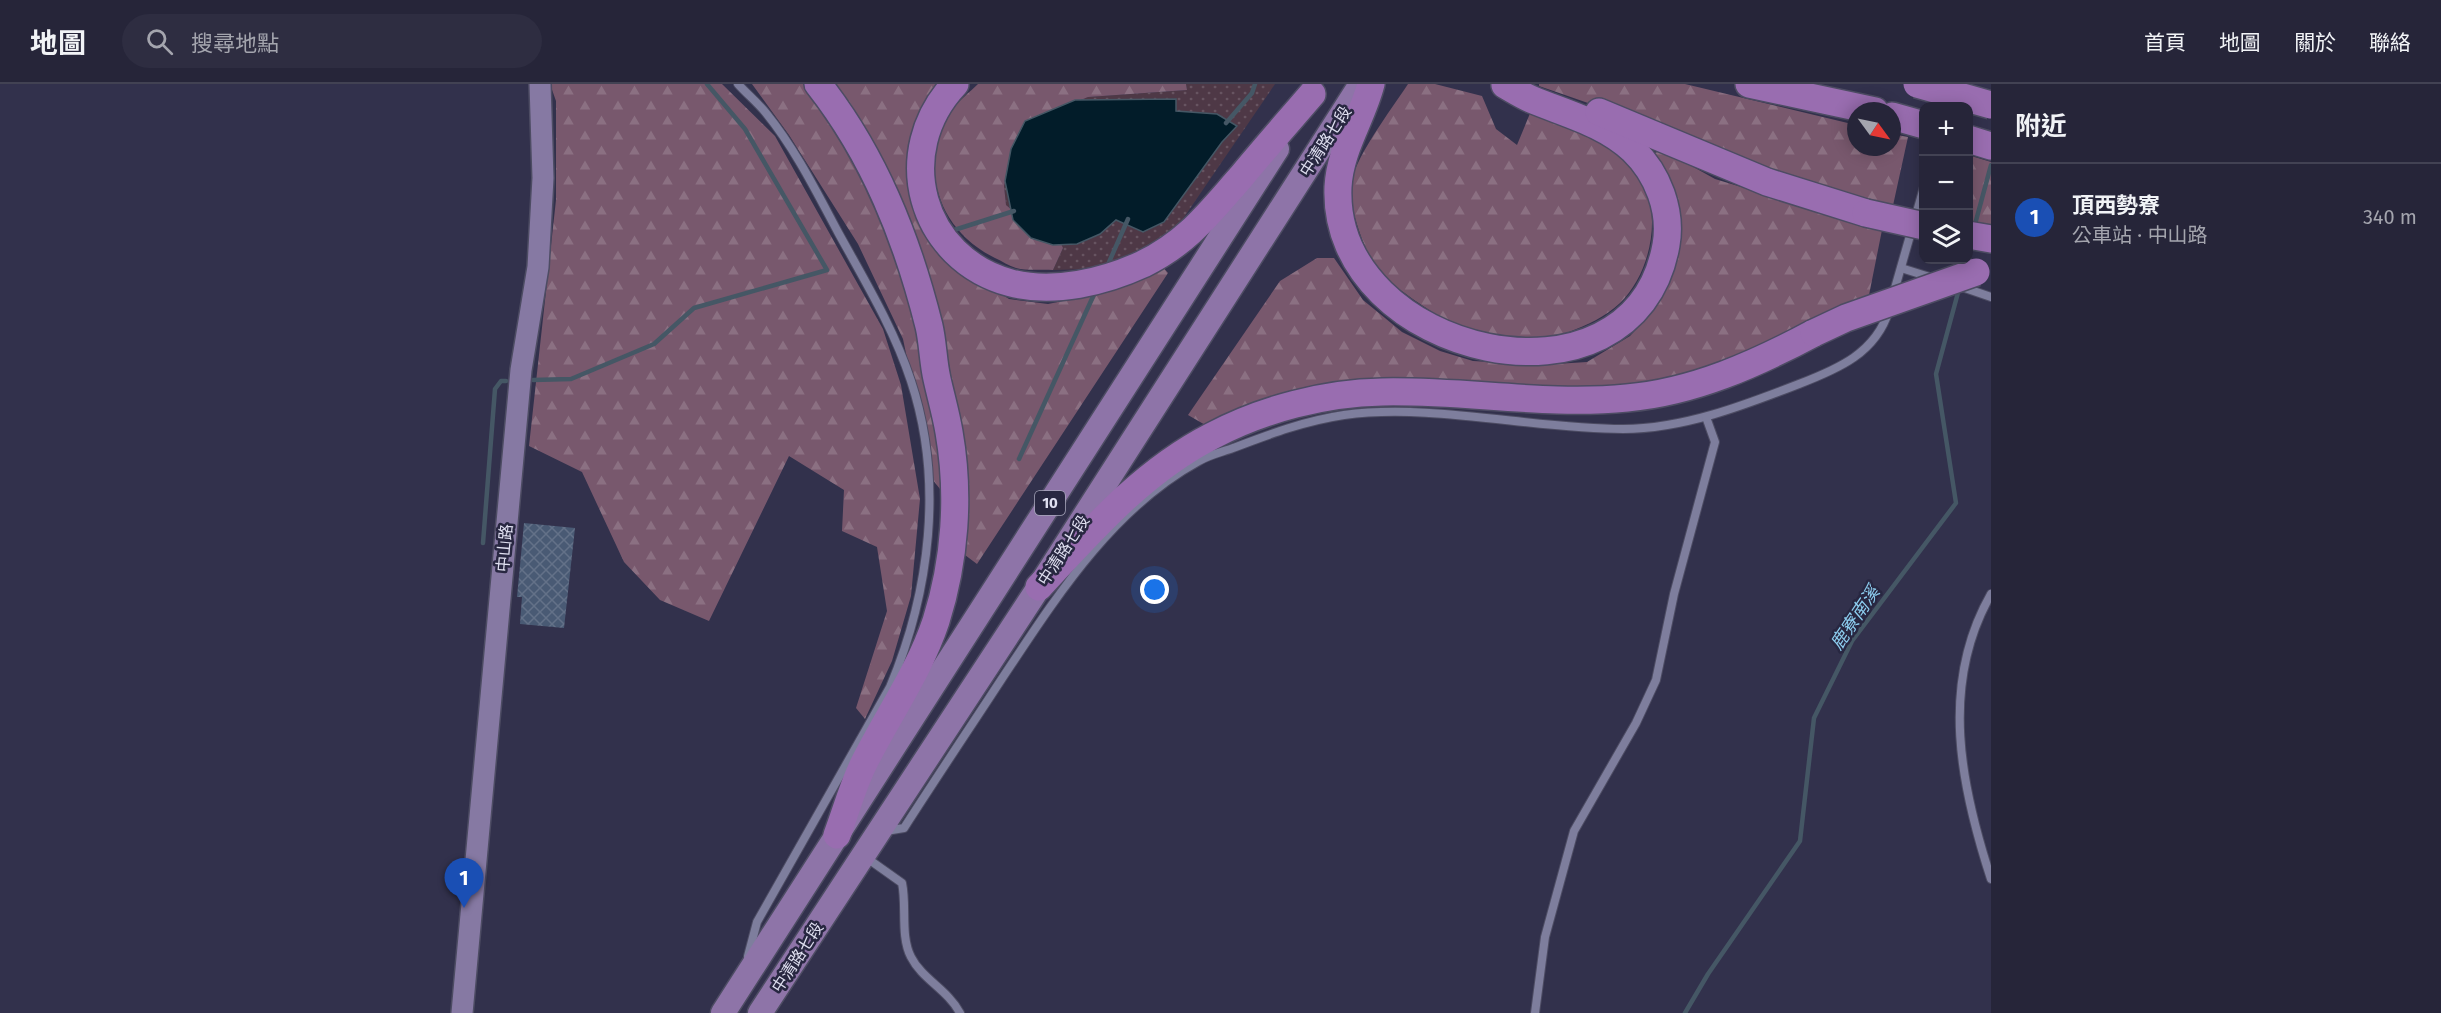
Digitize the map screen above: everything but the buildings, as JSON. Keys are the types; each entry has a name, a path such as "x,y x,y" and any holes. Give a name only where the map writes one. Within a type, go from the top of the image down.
{"highway":[{"path":"818,84 853,131 869,159 883,188 902,239 929,327 937,379 950,434 955,490 951,554 935,622 916,671 863,764 837,835"},
{"path":"955,84 934,113 922,142 920,174 927,207 943,237 973,265 995,278 1011,283 1044,287 1087,283 1108,277 1144,263 1177,244 1216,208 1315,89"},
{"path":"1371,84 1344,152 1338,185 1340,219 1345,236 1367,277 1393,303 1443,334 1491,349 1523,352 1560,349 1598,337 1622,322 1642,301 1661,264 1667,239 1663,199 1644,162 1622,141 1561,110 1532,100 1504,84"},
{"path":"1504,84 1557,96 1621,120 1767,182 1866,213 1919,225"},
{"path":"1749,84 1847,105"},
{"path":"1917,84 1991,105"},
{"path":"1901,119 1919,124"},
{"path":"1973,141 1991,146"},
{"path":"1039,587 1128,493 1169,462 1212,436 1256,416 1307,402 1379,392 1587,401 1630,398 1679,389 1717,378 1846,318 1983,270"}],"main road":[{"name":"中清路七段","path":"760,1013 1039,587 1361,84"},
{"name":"中清路七段","path":"723,1013 1315,89"}],"street":[{"name":"中山路","path":"462,1013 521,370 538,267 543,178 540,84"}],"lane":[{"path":"738,84 766,113 798,160 879,306 911,380 924,436 929,502 923,578 918,606 901,661 890,687 757,922 741,985"},
{"path":"1953,102 1958,88"},
{"path":"879,832 904,828 1061,591 1096,548 1169,479 1202,459 1288,426 1345,415 1410,413 1626,429 1706,417 1833,371 1854,359 1880,333 1919,201"},
{"path":"1900,268 1991,297"},
{"path":"1535,1013 1545,937 1574,831 1636,723 1656,680 1674,594 1715,442 1706,417"},
{"path":"1991,594 1984,606 1966,657 1959,706 1960,759 1973,824 1991,879"},
{"path":"863,856 902,883 907,946 911,958 952,999 960,1013"}],"shaded area":[{"path":"1186,84 1275,84 1174,232 1147,247 1092,269 1053,270 1063,248 1006,205 1004,186 1013,153 1047,114 1088,97 1187,90"}],"green space":[{"path":"550,84 722,84 775,136 883,329 901,385 920,499 911,596 892,661 865,719 856,708 887,611 877,547 842,531 844,490 789,456 709,621 660,600 624,562 582,472 529,446 556,200 556,101"},
{"path":"752,84 809,84 836,119 881,217 913,315 937,425 944,494 932,479 903,339 858,244 789,135"},
{"path":"833,84 945,84 913,161 975,277 1009,299 1048,304 1121,287 1161,265 1168,273 977,564 961,552 962,441 949,364 934,300"},
{"path":"978,84 1186,84 1187,90 1088,97 1047,114 1013,153 1004,186 1006,205 1029,224 1055,231 1063,248 1053,270 1030,270 1011,266 975,246 959,231 947,213 939,194 935,174 936,153 941,131 952,110"},
{"path":"1408,84 1435,84 1482,96 1496,129 1517,145 1531,111 1607,145 1632,165 1648,192 1652,226 1646,261 1639,277 1620,303 1596,320 1550,340 1539,342 1516,340 1472,332 1450,323 1408,296 1378,270 1360,232 1350,190 1352,178 1365,150"},
{"path":"1539,84 1685,84 1847,123 1847,156 1901,156 1901,136 1908,137 1892,210 1833,196 1637,120 1539,86"},
{"path":"1663,150 1715,179 1882,230 1868,300 1782,341 1669,381 1597,391 1428,380 1207,426 1188,415 1280,281 1317,258 1334,258 1363,300 1402,332 1440,351 1473,361 1540,365 1587,362 1630,336 1650,314 1669,277 1676,241 1649,155"},
{"path":"1973,157 1991,162 1991,231 1973,228"}],"water":[{"path":"1176,99 1176,111 1217,114 1237,126 1222,142 1164,222 1143,232 1116,220 1100,234 1077,244 1053,245 1031,238 1013,220 1005,181 1011,149 1025,121 1075,100"}],"waterway":[{"path":"533,380 571,379 654,344 694,308 827,270 745,129 707,84"},
{"path":"1226,123 1252,93 1255,84"},
{"name":"鹿寮南溪","path":"1974,228 1991,165"},
{"path":"951,231 1014,211"},
{"path":"1106,269 1128,219"},
{"name":"鹿寮南溪","path":"1685,1013 1708,974 1800,841 1814,718 1852,641 1956,503 1936,374 1959,289"},
{"path":"1019,459 1096,290"},
{"path":"483,543 495,389 501,381 506,381"}],"place":[{"name":"頂西勢寮","path":"464,908"}]}
